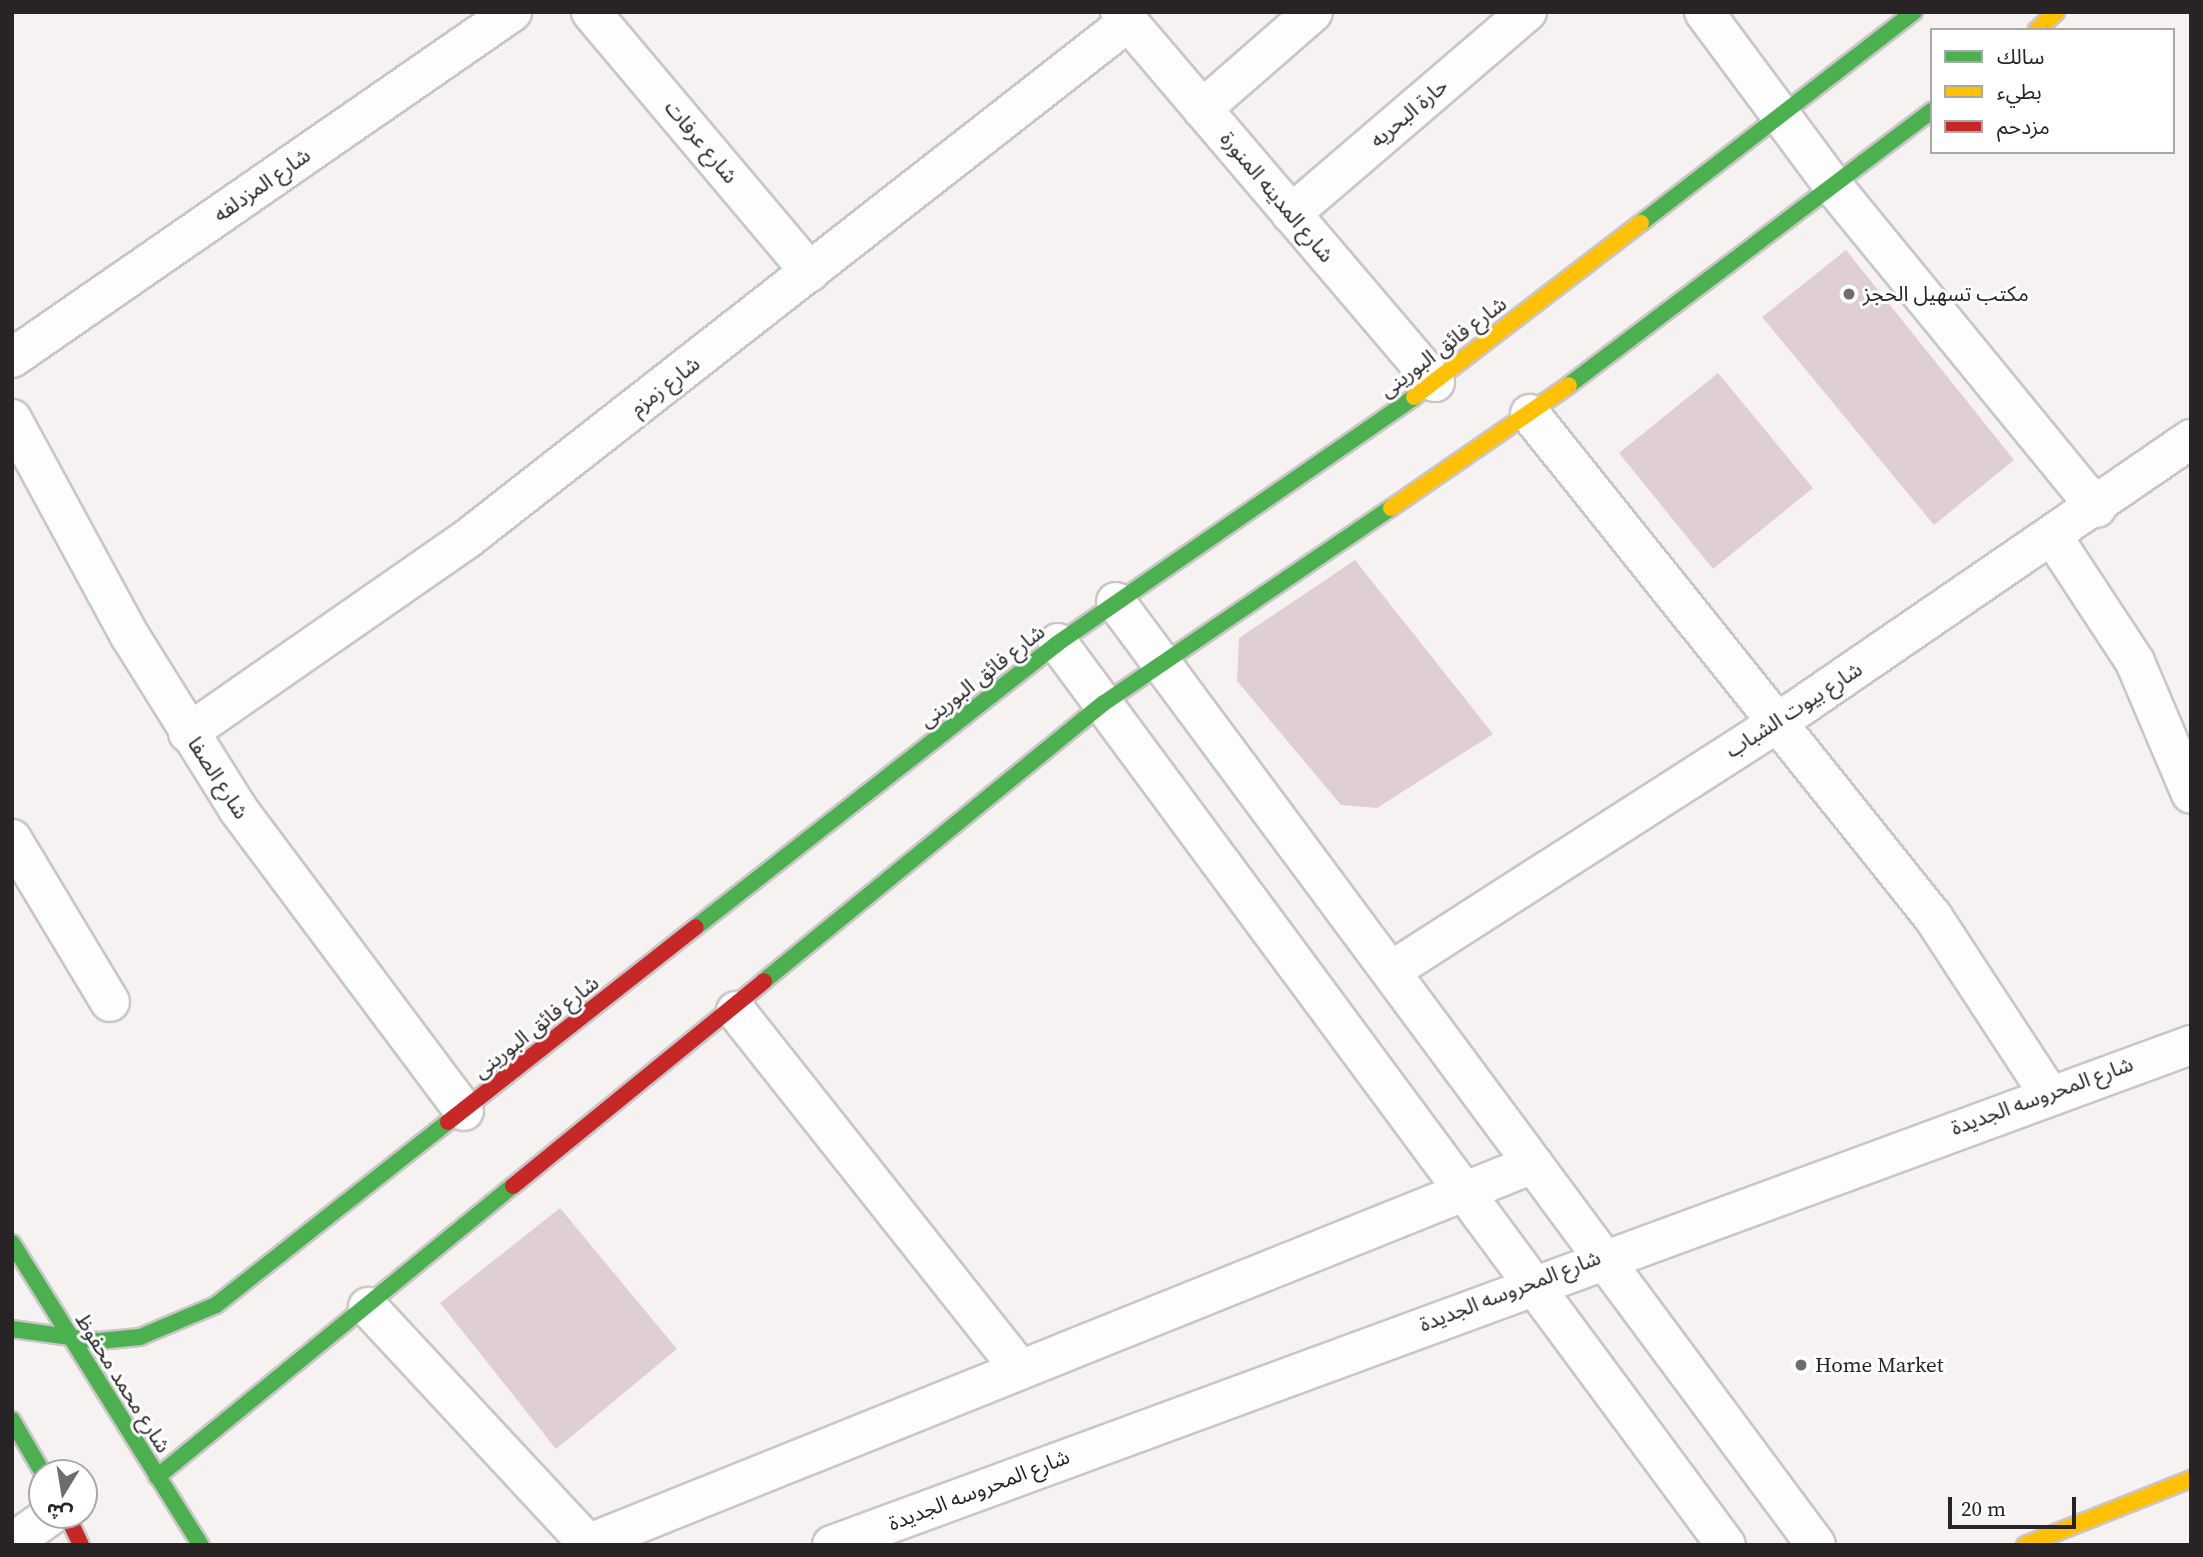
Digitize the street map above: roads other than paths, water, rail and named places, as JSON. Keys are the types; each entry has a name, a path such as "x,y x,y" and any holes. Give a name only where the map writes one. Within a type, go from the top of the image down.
{"street":[{"name":"شارع المزدلفه","path":"12,358 512,12"},
{"name":"شارع عرفات","path":"591,12 810,272"},
{"path":"1202,109 1314,12"},
{"name":"حارة البحريه","path":"1291,214 1527,12"},
{"path":"1704,12 1782,110 1833,186 2097,508"},
{"name":"شارع فائق البورينى","path":"12,1329 70,1338 140,1337 216,1306 1058,643 1435,382 1782,110 1913,12"},
{"path":"2038,28 2056,12"},
{"name":"شارع زمزم","path":"188,733 457,547 810,272 1124,17"},
{"name":"شارع المدينه المنورة","path":"1124,17 1435,382"},
{"path":"157,1477 736,1011 1104,704 1530,414 1930,112"},
{"path":"1530,414 1774,725 1933,917 2048,1093"},
{"name":"شارع الصفا","path":"12,419 188,733 291,885 464,1111"},
{"name":"شارع بيوت الشباب","path":"1391,971 1774,725 2097,508 2191,439"},
{"path":"2053,537 2135,662 2191,794"},
{"path":"1116,602 1816,1545"},
{"path":"1058,643 1468,1189 1532,1283 1726,1545"},
{"path":"12,839 110,1002"},
{"path":"736,1011 1020,1369"},
{"name":"شارع المحروسه الجديدة","path":"832,1545 1602,1256 2048,1093 2191,1045"},
{"path":"368,1307 587,1544 1533,1164"},
{"name":"شارع محمد محفوظ","path":"12,1243 201,1545"},
{"path":"12,1420 35,1459"},
{"path":"2025,1545 2191,1479"},
{"path":"12,1544 32,1529"},
{"path":"74,1529 81,1545"}],"place":[{"name":"مكتب تسهيل الحجز","path":"1849,294"},
{"name":"Home Market","path":"1801,1365"}]}
